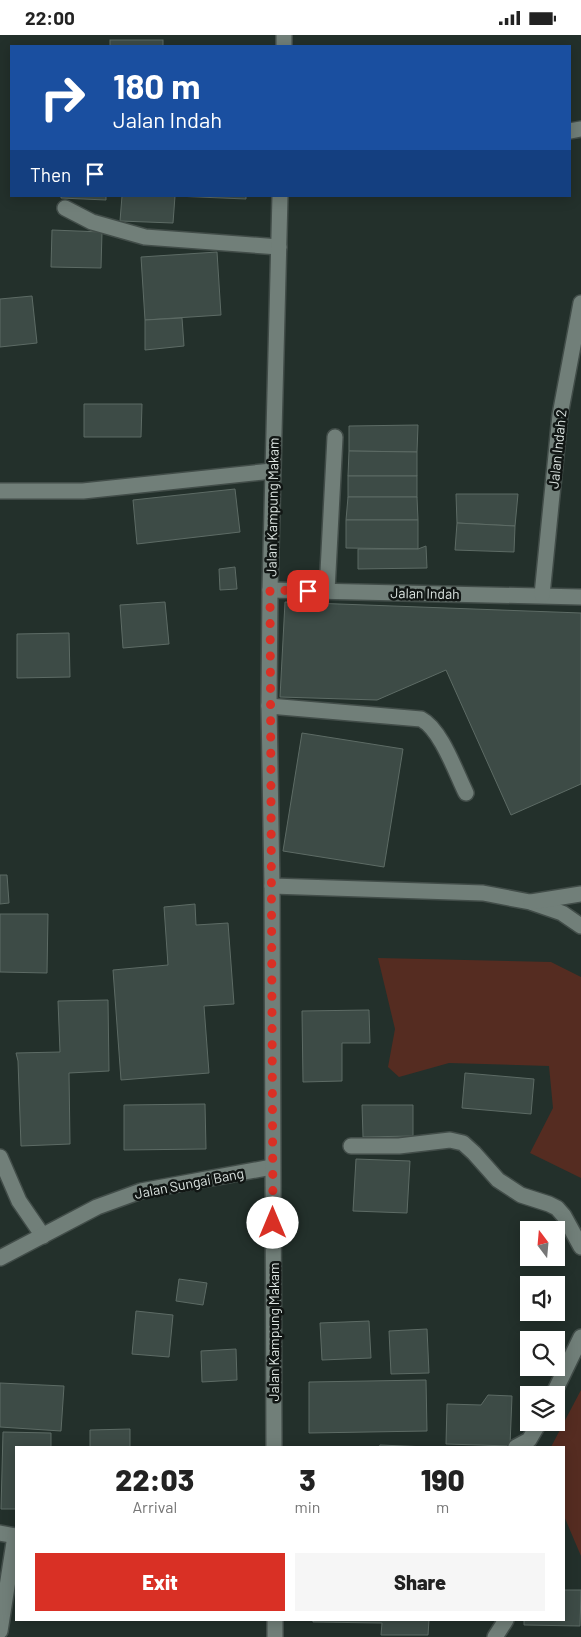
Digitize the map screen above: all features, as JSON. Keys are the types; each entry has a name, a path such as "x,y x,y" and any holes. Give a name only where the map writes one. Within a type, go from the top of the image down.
{"street":[{"name":"Jalan Kampung Makam","path":"274,1446 272,886 269,706 272,471 280,197"},
{"path":"64,208 92,222 145,237 279,247"},
{"name":"Jalan Indah 2","path":"542,595 560,415 580,312"},
{"path":"327,591 335,437"},
{"path":"0,491 82,491 272,471"},
{"name":"Jalan Indah","path":"270,590 581,597"},
{"path":"269,706 421,719 427,722 437,733 466,793"},
{"path":"272,886 483,893 530,902 562,913 581,926"},
{"path":"530,902 581,894"},
{"path":"350,1146 399,1146 450,1139 463,1143 498,1181 520,1195 557,1208 564,1216 581,1247"},
{"path":"0,1157 19,1201 43,1236"},
{"name":"Jalan Sungai Bang","path":"0,1258 98,1207 141,1191 272,1167"},
{"path":"557,1386 581,1337"},
{"path":"518,1446 529,1439 534,1431"},
{"path":"0,1533 15,1536"},
{"path":"0,1631 15,1542"},
{"path":"275,1621 275,1637"},
{"path":"495,1637 505,1621"}],"shaded area":[{"path":"378,958 551,962 581,977 581,1178 530,1153 553,1108 549,1066 449,1063 399,1077 388,1067 395,1029"},
{"path":"581,1390 581,1556 565,1518 565,1446 552,1446 559,1431 565,1431 565,1420"}],"building":[{"path":"110,40 163,40 163,45 110,45"},
{"path":"106,197 106,200 61,198"},
{"path":"122,197 175,197 173,223 120,221"},
{"path":"199,197 246,197 246,199"},
{"path":"52,230 102,232 101,268 51,267"},
{"path":"217,252 221,315 145,320 141,257"},
{"path":"32,296 37,343 0,347 0,299"},
{"path":"182,318 184,346 145,350 145,320"},
{"path":"84,404 142,404 141,437 84,437"},
{"path":"418,425 417,452 349,451 349,426"},
{"path":"349,451 417,452 417,476 348,476"},
{"path":"348,476 417,476 417,497 348,497"},
{"path":"235,489 240,532 137,544 133,500"},
{"path":"456,494 518,494 515,526 457,523"},
{"path":"348,497 417,497 418,520 346,520"},
{"path":"346,520 418,520 418,549 346,548"},
{"path":"457,523 515,526 514,552 455,550"},
{"path":"426,546 427,568 358,569 358,549 418,549"},
{"path":"235,567 237,589 220,590 219,569"},
{"path":"165,602 169,644 123,648 120,605"},
{"path":"285,602 581,613 581,784 511,815 446,670 377,700 280,697"},
{"path":"69,633 70,677 17,678 17,634"},
{"path":"302,733 403,749 384,867 283,851"},
{"path":"0,875 7,875 9,903 0,904"},
{"path":"195,904 196,925 228,923 234,1004 204,1006 209,1073 121,1080 113,970 168,965 164,907"},
{"path":"0,914 48,914 47,973 0,972"},
{"path":"108,1000 109,1071 69,1073 70,1144 21,1146 18,1061 16,1053 60,1052 58,1001"},
{"path":"369,1010 370,1043 342,1043 342,1081 303,1082 302,1011"},
{"path":"465,1073 534,1079 531,1114 462,1108"},
{"path":"205,1104 206,1149 124,1150 124,1105"},
{"path":"362,1105 413,1105 413,1136 363,1137"},
{"path":"356,1159 410,1161 407,1213 353,1211"},
{"path":"179,1279 207,1283 203,1305 176,1301"},
{"path":"136,1311 173,1315 169,1357 132,1354"},
{"path":"369,1321 371,1358 322,1360 320,1323"},
{"path":"427,1329 429,1373 391,1374 389,1331"},
{"path":"236,1349 237,1380 202,1382 201,1351"},
{"path":"426,1380 427,1431 309,1433 309,1382"},
{"path":"0,1383 64,1386 61,1431 0,1427"},
{"path":"488,1395 512,1396 510,1446 446,1444 447,1404 481,1405"},
{"path":"130,1429 130,1446 90,1446 90,1430"},
{"path":"3,1432 51,1433 51,1446 15,1446 15,1509 1,1509"},
{"path":"565,1590 581,1590 580,1626 524,1625 524,1621 565,1621"},
{"path":"429,1621 428,1635 381,1635 382,1623 313,1622"}],"route":[{"path":"273,1223 272,886 269,706 270,590 308,591"}]}
